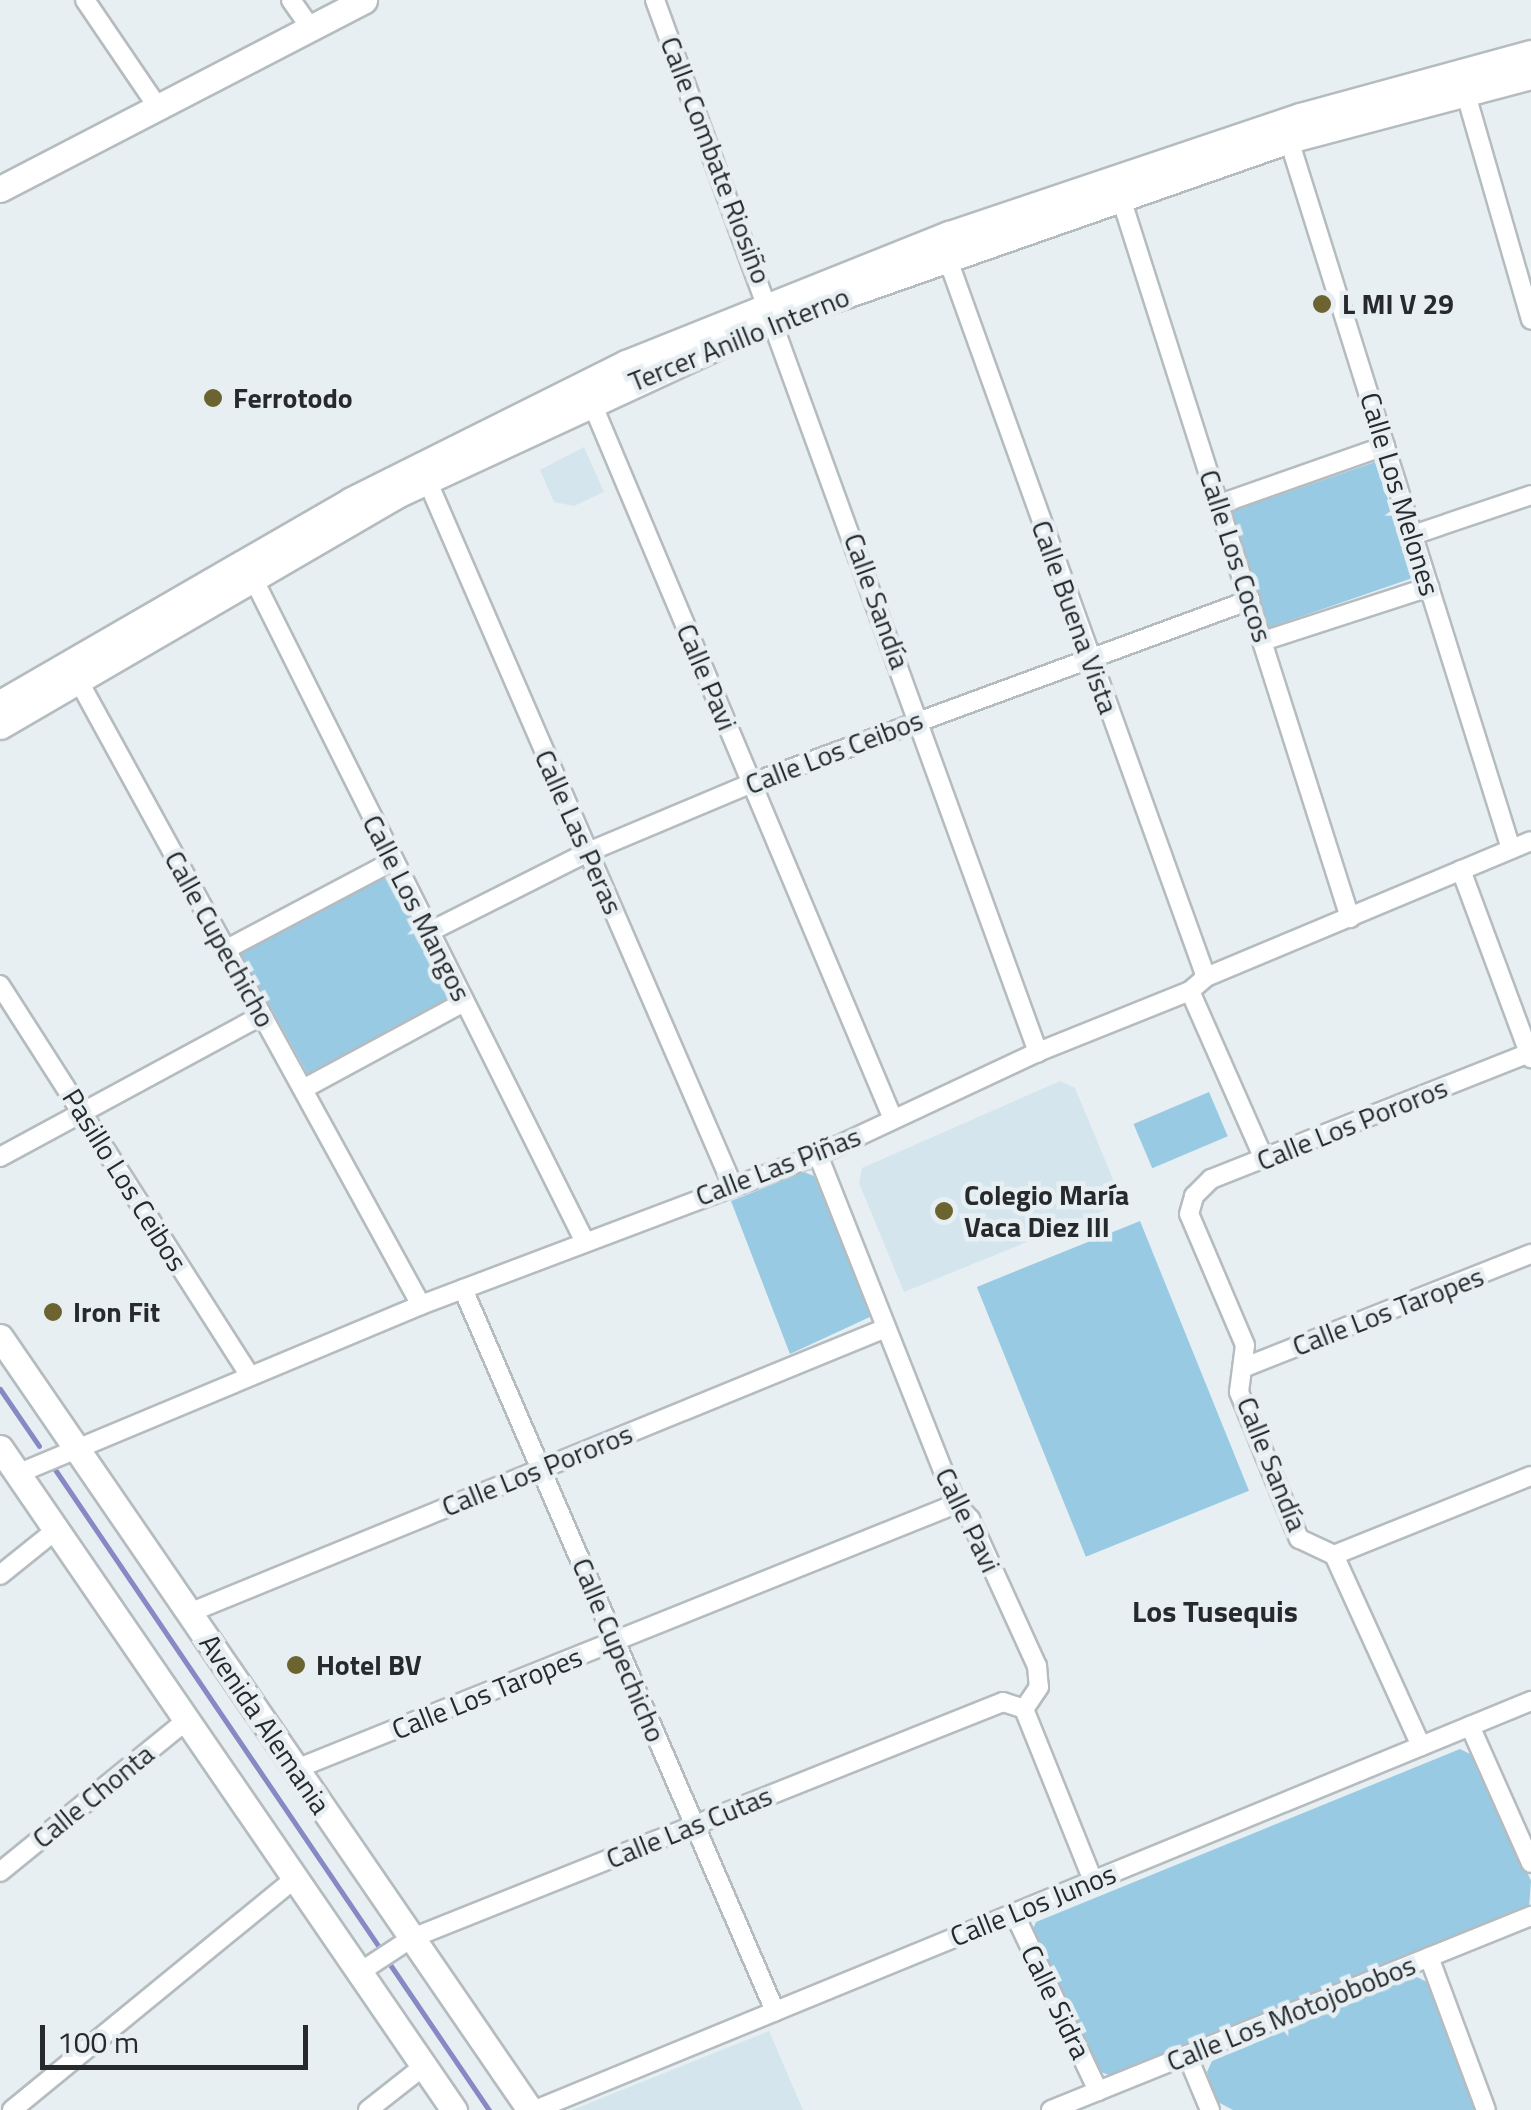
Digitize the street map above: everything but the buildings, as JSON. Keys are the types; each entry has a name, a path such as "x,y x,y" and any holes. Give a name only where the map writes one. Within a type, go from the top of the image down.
{"main road":[{"path":"0,188 155,103 364,0"},
{"name":"Tercer Anillo Interno","path":"0,726 252,576 427,480 773,311 949,234 1300,116 1531,53"},
{"name":"Tercer Anillo Interno","path":"0,704 351,500 600,376 773,311 947,257 1288,140 1531,76"},
{"name":"Avenida Alemania","path":"0,1337 532,2110"},
{"path":"0,1448 454,2110"}],"street":[{"path":"85,0 155,103"},
{"path":"291,0 308,26"},
{"name":"Calle Combate Riosiño","path":"656,0 773,311"},
{"path":"1465,91 1531,320"},
{"name":"Calle Los Melones","path":"1288,140 1511,849"},
{"name":"Calle Los Cocos","path":"1120,195 1350,918"},
{"name":"Calle Buena Vista","path":"947,257 1206,977"},
{"name":"Calle Sandía","path":"773,311 1038,1052"},
{"name":"Calle Pavi","path":"591,400 894,1119"},
{"path":"1220,504 1385,446"},
{"name":"Calle Las Peras","path":"427,480 732,1184"},
{"path":"1413,536 1531,495"},
{"name":"Calle Los Mangos","path":"252,576 584,1240"},
{"path":"1263,641 1430,587"},
{"name":"Calle Los Ceibos","path":"429,932 588,852 752,783 1088,655 1250,600"},
{"name":"Calle Cupechicho","path":"78,678 421,1305"},
{"name":"Calle Las Piñas","path":"18,1474 584,1240 818,1155 1038,1052 1190,991 1206,977 1531,841"},
{"path":"225,950 394,861"},
{"path":"1461,870 1530,1054"},
{"name":"Pasillo Los Ceibos","path":"0,985 250,1376"},
{"path":"1190,991 1264,1160"},
{"path":"305,1088 464,1002"},
{"path":"0,1158 261,1016"},
{"name":"Calle Los Pororos","path":"1189,1214 1194,1196 1211,1179 1530,1054"},
{"name":"Calle Pavi","path":"818,1155 956,1504 970,1519 1037,1666 1038,1688 1024,1708"},
{"name":"Calle Sandía","path":"1189,1214 1245,1345 1239,1392 1298,1539 1334,1555 1421,1746"},
{"name":"Calle Los Taropes","path":"1245,1367 1531,1254"},
{"name":"Calle Cupechicho","path":"463,1289 775,2011"},
{"name":"Calle Los Pororos","path":"189,1613 886,1328"},
{"path":"1334,1555 1531,1476"},
{"name":"Calle Los Taropes","path":"296,1769 956,1504"},
{"path":"0,1576 56,1530"},
{"name":"Calle Los Junos","path":"532,2110 1531,1701"},
{"name":"Calle Las Cutas","path":"360,1972 412,1938 1003,1702 1024,1708"},
{"path":"1024,1708 1093,1881"},
{"name":"Calle Chonta","path":"0,1872 187,1720"},
{"path":"1470,1726 1531,1863"},
{"path":"0,2099 10,2110 296,1878"},
{"name":"Calle Sidra","path":"1014,1913 1098,2091"},
{"name":"Calle Los Motojobobos","path":"1051,2110 1531,1916"},
{"path":"1429,1957 1486,2110"},
{"path":"1186,2055 1210,2110"},
{"path":"368,2110 424,2066"}],"shaded area":[{"path":"584,447 604,492 574,506 554,502 540,470"},
{"path":"1375,462 1415,577 1269,627 1229,512"},
{"path":"389,870 459,997 311,1079 240,952"},
{"path":"1060,1081 1075,1088 1123,1203 904,1292 859,1183 862,1168"},
{"path":"1209,1092 1228,1136 1152,1168 1134,1124"},
{"path":"804,1172 814,1176 872,1316 790,1354 731,1201"},
{"path":"1140,1221 1249,1491 1086,1557 977,1287"},
{"path":"1460,1749 1476,1757 1531,1881 1529,1907 1119,2079 1096,2070 1033,1929 1036,1922"},
{"path":"1415,1976 1431,1984 1479,2110 1233,2110 1216,2101 1207,2072 1212,2061"},
{"path":"769,2031 803,2110 572,2110"}],"waterway":[{"path":"0,1389 39,1446"},
{"path":"54,1468 379,1947"},
{"path":"389,1963 489,2110"}],"place":[{"name":"L MI V 29","path":"1322,304"},
{"name":"Ferrotodo","path":"213,398"},
{"name":"Colegio María Vaca Diez III","path":"944,1211"},
{"name":"Iron Fit","path":"53,1312"},
{"name":"Hotel BV","path":"296,1665"}],"district":[{"name":"Los Tusequis","path":"1215,1611"}]}
